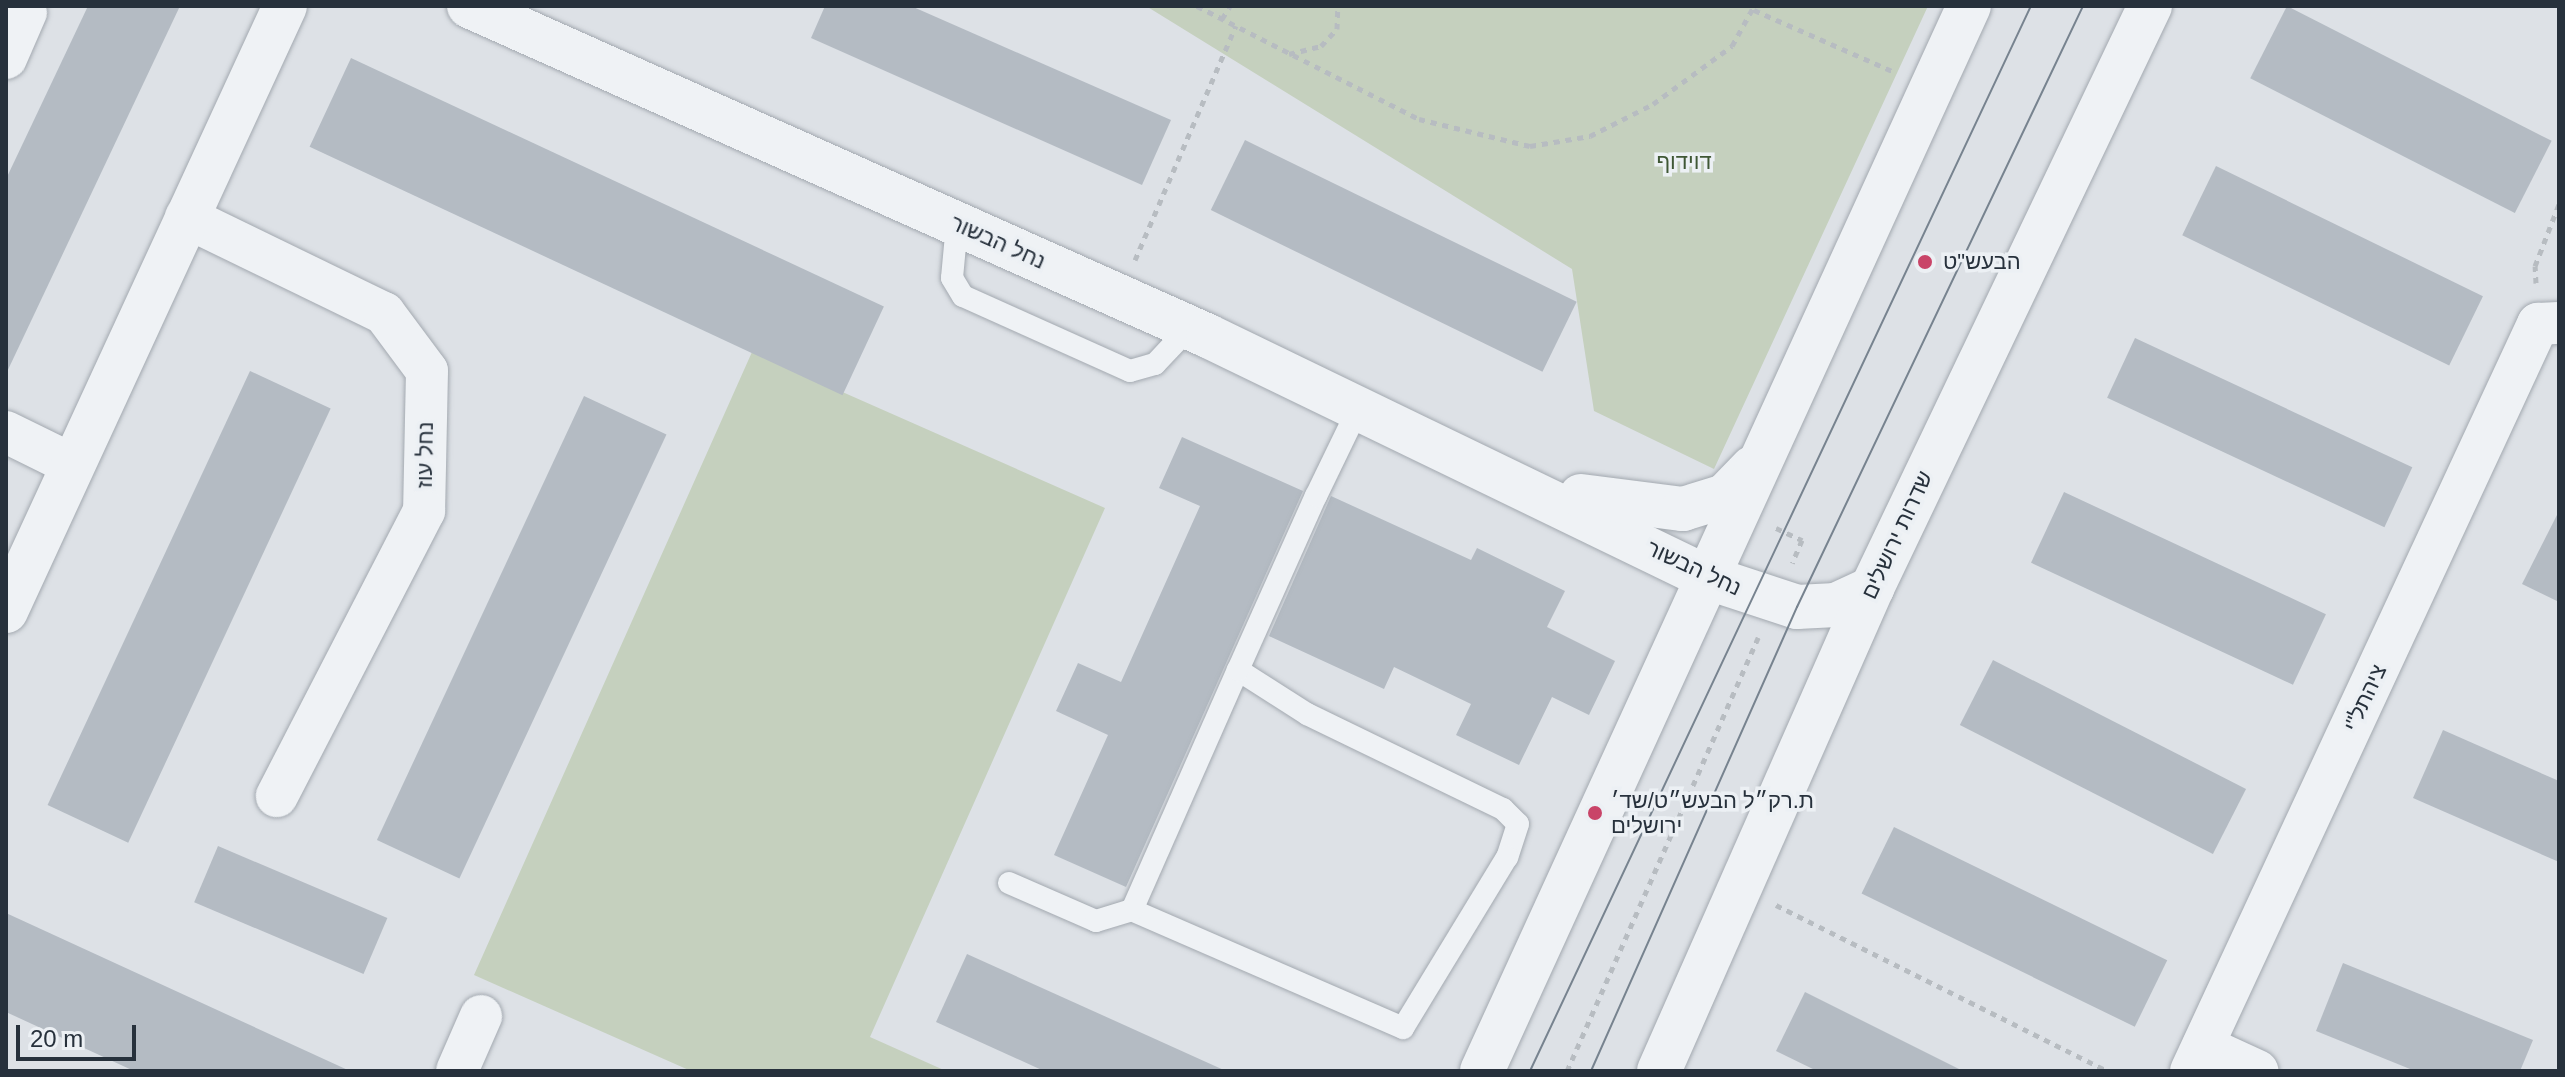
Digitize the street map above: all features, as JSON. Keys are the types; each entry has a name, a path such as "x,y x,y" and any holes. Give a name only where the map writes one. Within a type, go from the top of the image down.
{"street":[{"path":"6,611 285,6"},
{"name":"נחל הבשור","path":"469,6 1189,328 1524,483 1706,577 1774,602 1836,605 1872,588"},
{"path":"1482,1071 1765,446 1969,6"},
{"name":"שדרות ירושלים","path":"1659,1071 1872,588 2150,6"},
{"path":"6,58 26,12"},
{"name":"נחל עוז","path":"186,217 384,313 427,371 424,511 277,796"},
{"name":"ציהתל\"י","path":"2197,1058 2548,324"},
{"path":"6,432 73,465"},
{"name":"נחל הבשור","path":"1524,483 1634,507 1683,509 1725,496 1765,446"},
{"path":"457,1071 481,1016"},
{"path":"2197,1058 2257,1071"}],"lane":[{"path":"957,224 952,278 963,296 1102,359 1144,370 1189,328"},
{"path":"1132,910 1359,407"},
{"path":"1009,883 1096,921 1132,910 1403,1028 1517,836 1518,824 1503,809 1307,714 1238,670"}],"path":[{"path":"1197,6 1419,119 1530,146 1590,136 1653,104 1732,46 1754,8 1931,90"},
{"path":"1222,19 1230,6"},
{"path":"1288,55 1321,46 1337,29 1338,6"},
{"path":"1118,296 1236,26"},
{"path":"2548,324 2535,266 2559,204"},
{"path":"1567,1071 1774,602"},
{"path":"1741,888 2108,1071"}],"green space":[{"name":"דוידוף","path":"1146,6 1928,6 1714,469 1594,411 1572,269"},
{"path":"752,352 1105,508 870,1037 946,1071 691,1071 474,975"}],"building":[{"path":"88,6 180,6 6,374 6,179"},
{"path":"825,6 911,6 1171,120 1142,185 811,38"},
{"path":"2287,6 2552,141 2515,213 2250,78"},
{"path":"351,58 884,306 842,395 310,147"},
{"path":"1245,140 1577,302 1542,372 1211,210"},
{"path":"2216,166 2483,296 2449,365 2182,235"},
{"path":"2135,338 2412,467 2384,527 2107,398"},
{"path":"250,371 331,409 128,843 48,805"},
{"path":"584,396 666,434 459,879 377,840"},
{"path":"1182,437 1303,491 1126,887 1054,855 1108,735 1056,711 1078,663 1121,682 1200,506 1159,488"},
{"path":"2064,492 2326,614 2293,685 2031,563"},
{"path":"1331,496 1471,560 1477,548 1565,591 1547,627 1615,661 1589,715 1552,697 1519,765 1456,735 1471,704 1394,667 1384,689 1269,636"},
{"path":"2559,511 2559,602 2522,584"},
{"path":"1993,660 2246,789 2213,854 1960,725"},
{"path":"2443,730 2559,781 2559,862 2413,798"},
{"path":"1894,827 2167,960 2135,1027 1862,894"},
{"path":"218,846 387,918 364,974 194,902"},
{"path":"6,913 350,1071 134,1071 6,1012"},
{"path":"967,954 1226,1071 1044,1071 936,1022"},
{"path":"2343,963 2533,1040 2520,1071 2415,1071 2316,1031"},
{"path":"1805,992 1963,1071 1817,1071 1776,1051"}],"tram line":[{"path":"1530,1071 2031,6"},
{"path":"1591,1071 1797,607 2083,6"}],"place":[{"name":"הבעש\"ט","path":"1925,262"},
{"name":"ת.רק״ל הבעש״ט/שד׳ ירושלים","path":"1595,813"}]}
